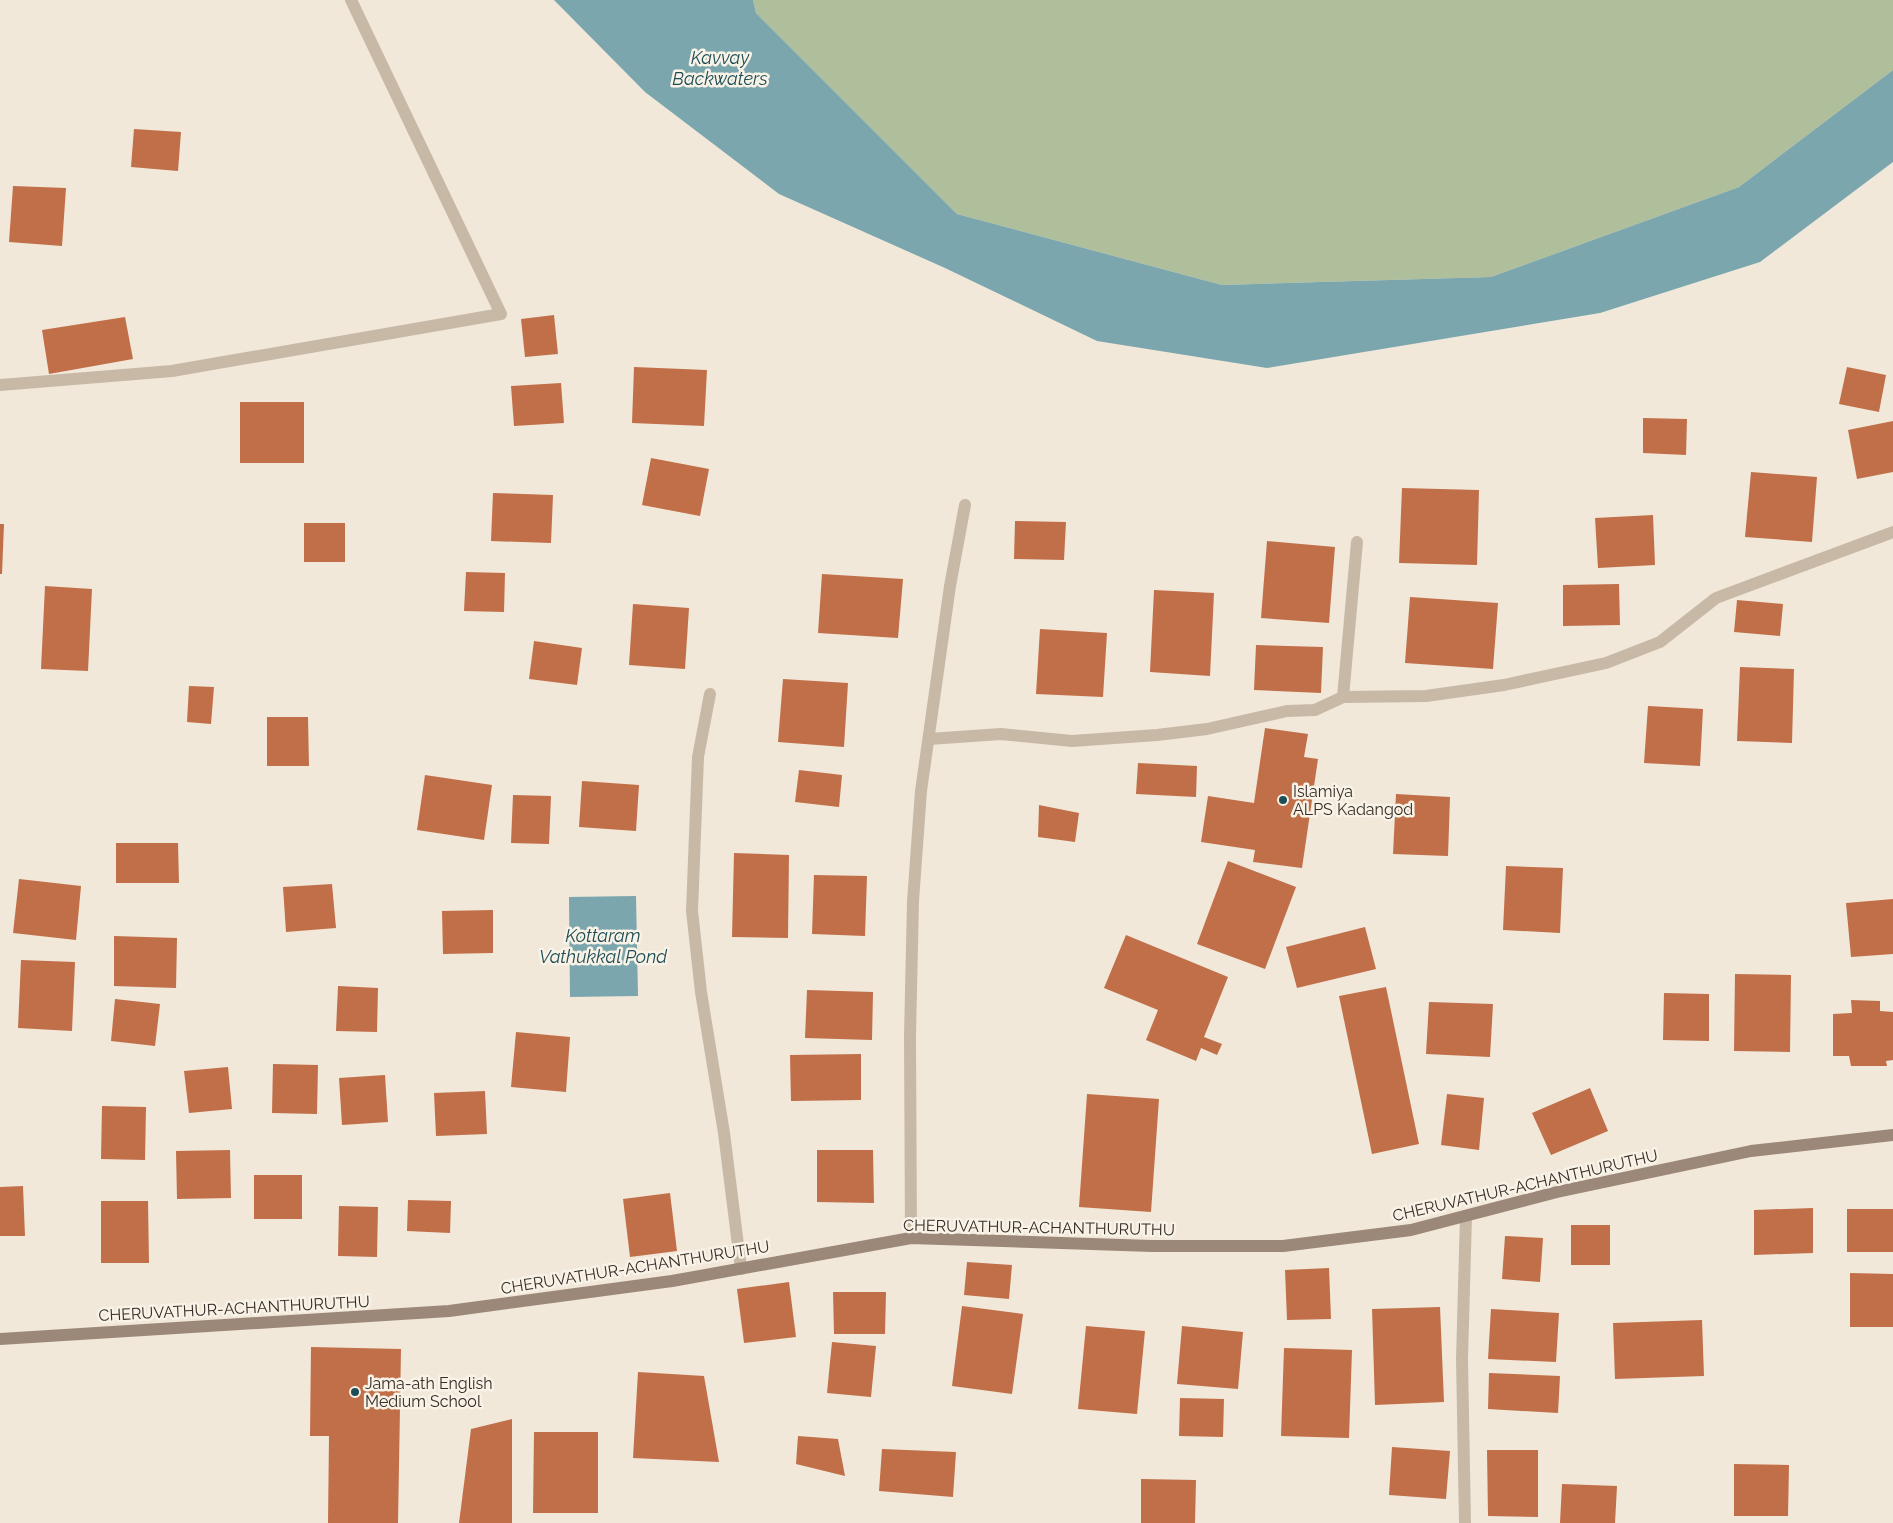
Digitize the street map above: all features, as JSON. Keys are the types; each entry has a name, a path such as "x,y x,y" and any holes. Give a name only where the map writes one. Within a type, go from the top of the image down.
{"main road":[{"name":"CHERUVATHUR-ACHANTHURUTHU","path":"0,1339 450,1311 672,1281 910,1238 1152,1246 1283,1246 1411,1230 1557,1192 1751,1151 1893,1135"}],"street":[{"path":"0,385 172,372 501,314 351,0"},
{"path":"910,1238 910,1036 913,901 921,791 950,586 965,505"},
{"path":"929,739 1001,734 1072,741 1157,735 1207,729 1287,711 1315,710 1343,697 1426,696 1504,685 1606,663 1660,642 1716,598 1893,532"},
{"path":"1343,697 1357,542"},
{"path":"710,694 698,757 692,911 701,992 724,1133 741,1269"},
{"path":"1465,1523 1462,1359 1466,1216"}],"green space":[{"path":"753,0 1893,0 1893,70 1739,187 1491,277 1222,285 957,214 756,13"}],"water":[{"name":"Kavvay Backwaters","path":"554,0 753,0 756,13 957,214 1222,285 1491,277 1739,187 1893,70 1893,162 1760,262 1600,313 1267,368 1097,341 945,268 779,194 645,92"},
{"name":"Kottaram Vathukkal Pond","path":"636,896 638,996 570,997 569,897"}],"building":[{"path":"134,129 181,132 178,171 131,167"},
{"path":"13,186 66,188 62,246 9,242"},
{"path":"554,315 558,354 525,357 521,319"},
{"path":"125,317 133,359 49,374 42,330"},
{"path":"634,367 707,370 704,426 632,423"},
{"path":"1847,367 1886,375 1879,412 1839,404"},
{"path":"561,383 564,423 514,426 511,386"},
{"path":"240,402 304,402 304,463 240,463"},
{"path":"1643,418 1687,419 1686,455 1643,453"},
{"path":"1893,421 1893,472 1857,479 1848,430"},
{"path":"651,458 709,469 700,516 642,505"},
{"path":"1751,472 1817,477 1812,542 1745,537"},
{"path":"1402,488 1479,490 1477,565 1399,563"},
{"path":"493,493 553,495 551,543 491,541"},
{"path":"1653,515 1655,565 1598,568 1595,518"},
{"path":"1015,521 1066,522 1064,560 1014,559"},
{"path":"304,523 345,523 345,562 304,562"},
{"path":"0,524 4,524 2,574 0,574"},
{"path":"1267,541 1335,547 1329,623 1261,618"},
{"path":"466,572 505,573 504,612 464,611"},
{"path":"822,574 903,579 898,638 818,633"},
{"path":"1619,584 1620,625 1563,626 1563,585"},
{"path":"45,586 92,589 88,671 41,669"},
{"path":"1154,590 1214,593 1210,676 1150,672"},
{"path":"1410,597 1498,603 1493,669 1405,663"},
{"path":"1737,600 1783,604 1780,636 1734,632"},
{"path":"633,604 689,608 685,669 629,665"},
{"path":"1040,629 1107,633 1103,697 1036,694"},
{"path":"534,641 582,648 577,685 529,679"},
{"path":"1256,645 1323,647 1321,693 1254,690"},
{"path":"1740,667 1794,669 1792,743 1737,741"},
{"path":"783,679 848,683 844,747 778,742"},
{"path":"189,686 214,687 211,724 187,722"},
{"path":"1648,706 1703,709 1700,766 1644,763"},
{"path":"267,717 308,717 309,766 267,766"},
{"name":"Islamiya ALPS Kadangod","path":"1265,728 1308,734 1304,757 1318,759 1302,868 1253,862 1255,850 1201,842 1208,796 1254,803"},
{"path":"1138,763 1197,766 1196,797 1136,794"},
{"path":"799,770 842,775 839,807 795,802"},
{"path":"425,775 492,785 484,840 417,830"},
{"path":"582,781 639,785 636,831 579,827"},
{"path":"1396,794 1450,797 1448,856 1393,854"},
{"path":"513,795 551,796 549,844 511,843"},
{"path":"1039,805 1079,813 1075,842 1038,837"},
{"path":"116,843 178,843 179,883 116,883"},
{"path":"734,853 789,855 788,938 732,937"},
{"path":"1228,861 1296,887 1265,969 1197,944"},
{"path":"1506,866 1563,868 1560,933 1503,930"},
{"path":"814,875 867,876 865,936 812,934"},
{"path":"19,879 81,886 76,940 13,933"},
{"path":"332,884 336,928 286,932 283,887"},
{"path":"1893,899 1893,954 1851,957 1846,903"},
{"path":"493,910 493,953 443,954 442,911"},
{"path":"1365,927 1376,969 1297,988 1286,947"},
{"path":"1126,935 1228,977 1204,1037 1222,1044 1217,1055 1201,1048 1196,1061 1146,1040 1158,1010 1104,988"},
{"path":"114,936 177,938 176,988 114,986"},
{"path":"21,960 75,962 72,1031 18,1028"},
{"path":"1735,974 1791,975 1790,1052 1734,1051"},
{"path":"338,986 378,988 377,1032 336,1031"},
{"path":"1386,987 1419,1144 1372,1154 1339,996"},
{"path":"807,990 873,992 872,1040 805,1038"},
{"path":"1664,993 1709,994 1709,1041 1663,1040"},
{"path":"115,999 160,1004 155,1046 111,1041"},
{"path":"1851,1000 1880,1001 1880,1011 1893,1012 1893,1060 1886,1061 1887,1066 1851,1066 1849,1056 1833,1056 1833,1014 1852,1013"},
{"path":"1429,1002 1493,1004 1490,1057 1426,1054"},
{"path":"516,1032 570,1037 566,1092 511,1087"},
{"path":"861,1054 861,1100 791,1101 790,1055"},
{"path":"273,1064 318,1065 317,1114 272,1113"},
{"path":"228,1067 232,1109 189,1113 184,1071"},
{"path":"385,1075 388,1122 342,1125 339,1078"},
{"path":"1590,1088 1608,1131 1551,1155 1532,1113"},
{"path":"485,1091 487,1134 436,1136 434,1093"},
{"path":"1087,1094 1159,1099 1151,1212 1079,1207"},
{"path":"1447,1094 1484,1098 1479,1150 1441,1145"},
{"path":"102,1106 146,1107 145,1160 101,1159"},
{"path":"230,1150 231,1198 177,1199 176,1151"},
{"path":"817,1150 873,1150 874,1203 817,1202"},
{"path":"254,1175 302,1175 302,1219 254,1219"},
{"path":"23,1186 25,1236 0,1236 0,1187"},
{"path":"670,1193 677,1251 630,1257 623,1199"},
{"path":"408,1200 451,1201 450,1233 407,1231"},
{"path":"101,1201 148,1201 149,1263 101,1263"},
{"path":"339,1206 378,1207 377,1257 338,1256"},
{"path":"1813,1208 1813,1253 1754,1255 1754,1210"},
{"path":"1847,1209 1893,1209 1893,1252 1847,1252"},
{"path":"1571,1225 1610,1225 1610,1265 1571,1265"},
{"path":"1505,1236 1543,1238 1540,1282 1502,1279"},
{"path":"967,1262 1012,1265 1009,1299 964,1295"},
{"path":"1329,1268 1331,1319 1287,1320 1285,1270"},
{"path":"1850,1273 1893,1274 1893,1327 1850,1327"},
{"path":"789,1282 796,1337 744,1343 737,1289"},
{"path":"833,1292 886,1292 885,1334 834,1334"},
{"path":"962,1306 1023,1314 1012,1394 952,1386"},
{"path":"1440,1307 1444,1402 1375,1405 1372,1309"},
{"path":"1491,1309 1559,1313 1556,1362 1488,1359"},
{"path":"1702,1320 1704,1376 1615,1379 1613,1323"},
{"path":"1086,1326 1145,1331 1137,1414 1078,1409"},
{"path":"1182,1326 1243,1332 1238,1389 1177,1384"},
{"path":"832,1342 876,1346 871,1397 827,1393"},
{"name":"Jama-ath English Medium School","path":"311,1347 401,1349 398,1523 328,1523 329,1436 310,1436"},
{"path":"1284,1348 1352,1350 1349,1438 1281,1436"},
{"path":"638,1372 704,1376 719,1462 633,1458"},
{"path":"1489,1373 1560,1376 1558,1413 1488,1409"},
{"path":"1180,1398 1224,1399 1223,1437 1179,1436"},
{"path":"512,1419 512,1523 459,1523 471,1429"},
{"path":"534,1432 598,1432 598,1513 533,1513"},
{"path":"798,1436 838,1439 845,1476 796,1464"},
{"path":"1392,1447 1450,1451 1446,1499 1389,1495"},
{"path":"882,1449 956,1452 953,1497 879,1491"},
{"path":"1487,1450 1538,1450 1538,1517 1488,1516"},
{"path":"1734,1464 1789,1465 1788,1516 1734,1516"},
{"path":"1141,1479 1196,1480 1195,1523 1141,1523"},
{"path":"1562,1484 1617,1486 1615,1523 1560,1523"}],"place":[{"name":"Islamiya ALPS Kadangod","path":"1283,800"},
{"name":"Jama-ath English Medium School","path":"355,1392"}]}
